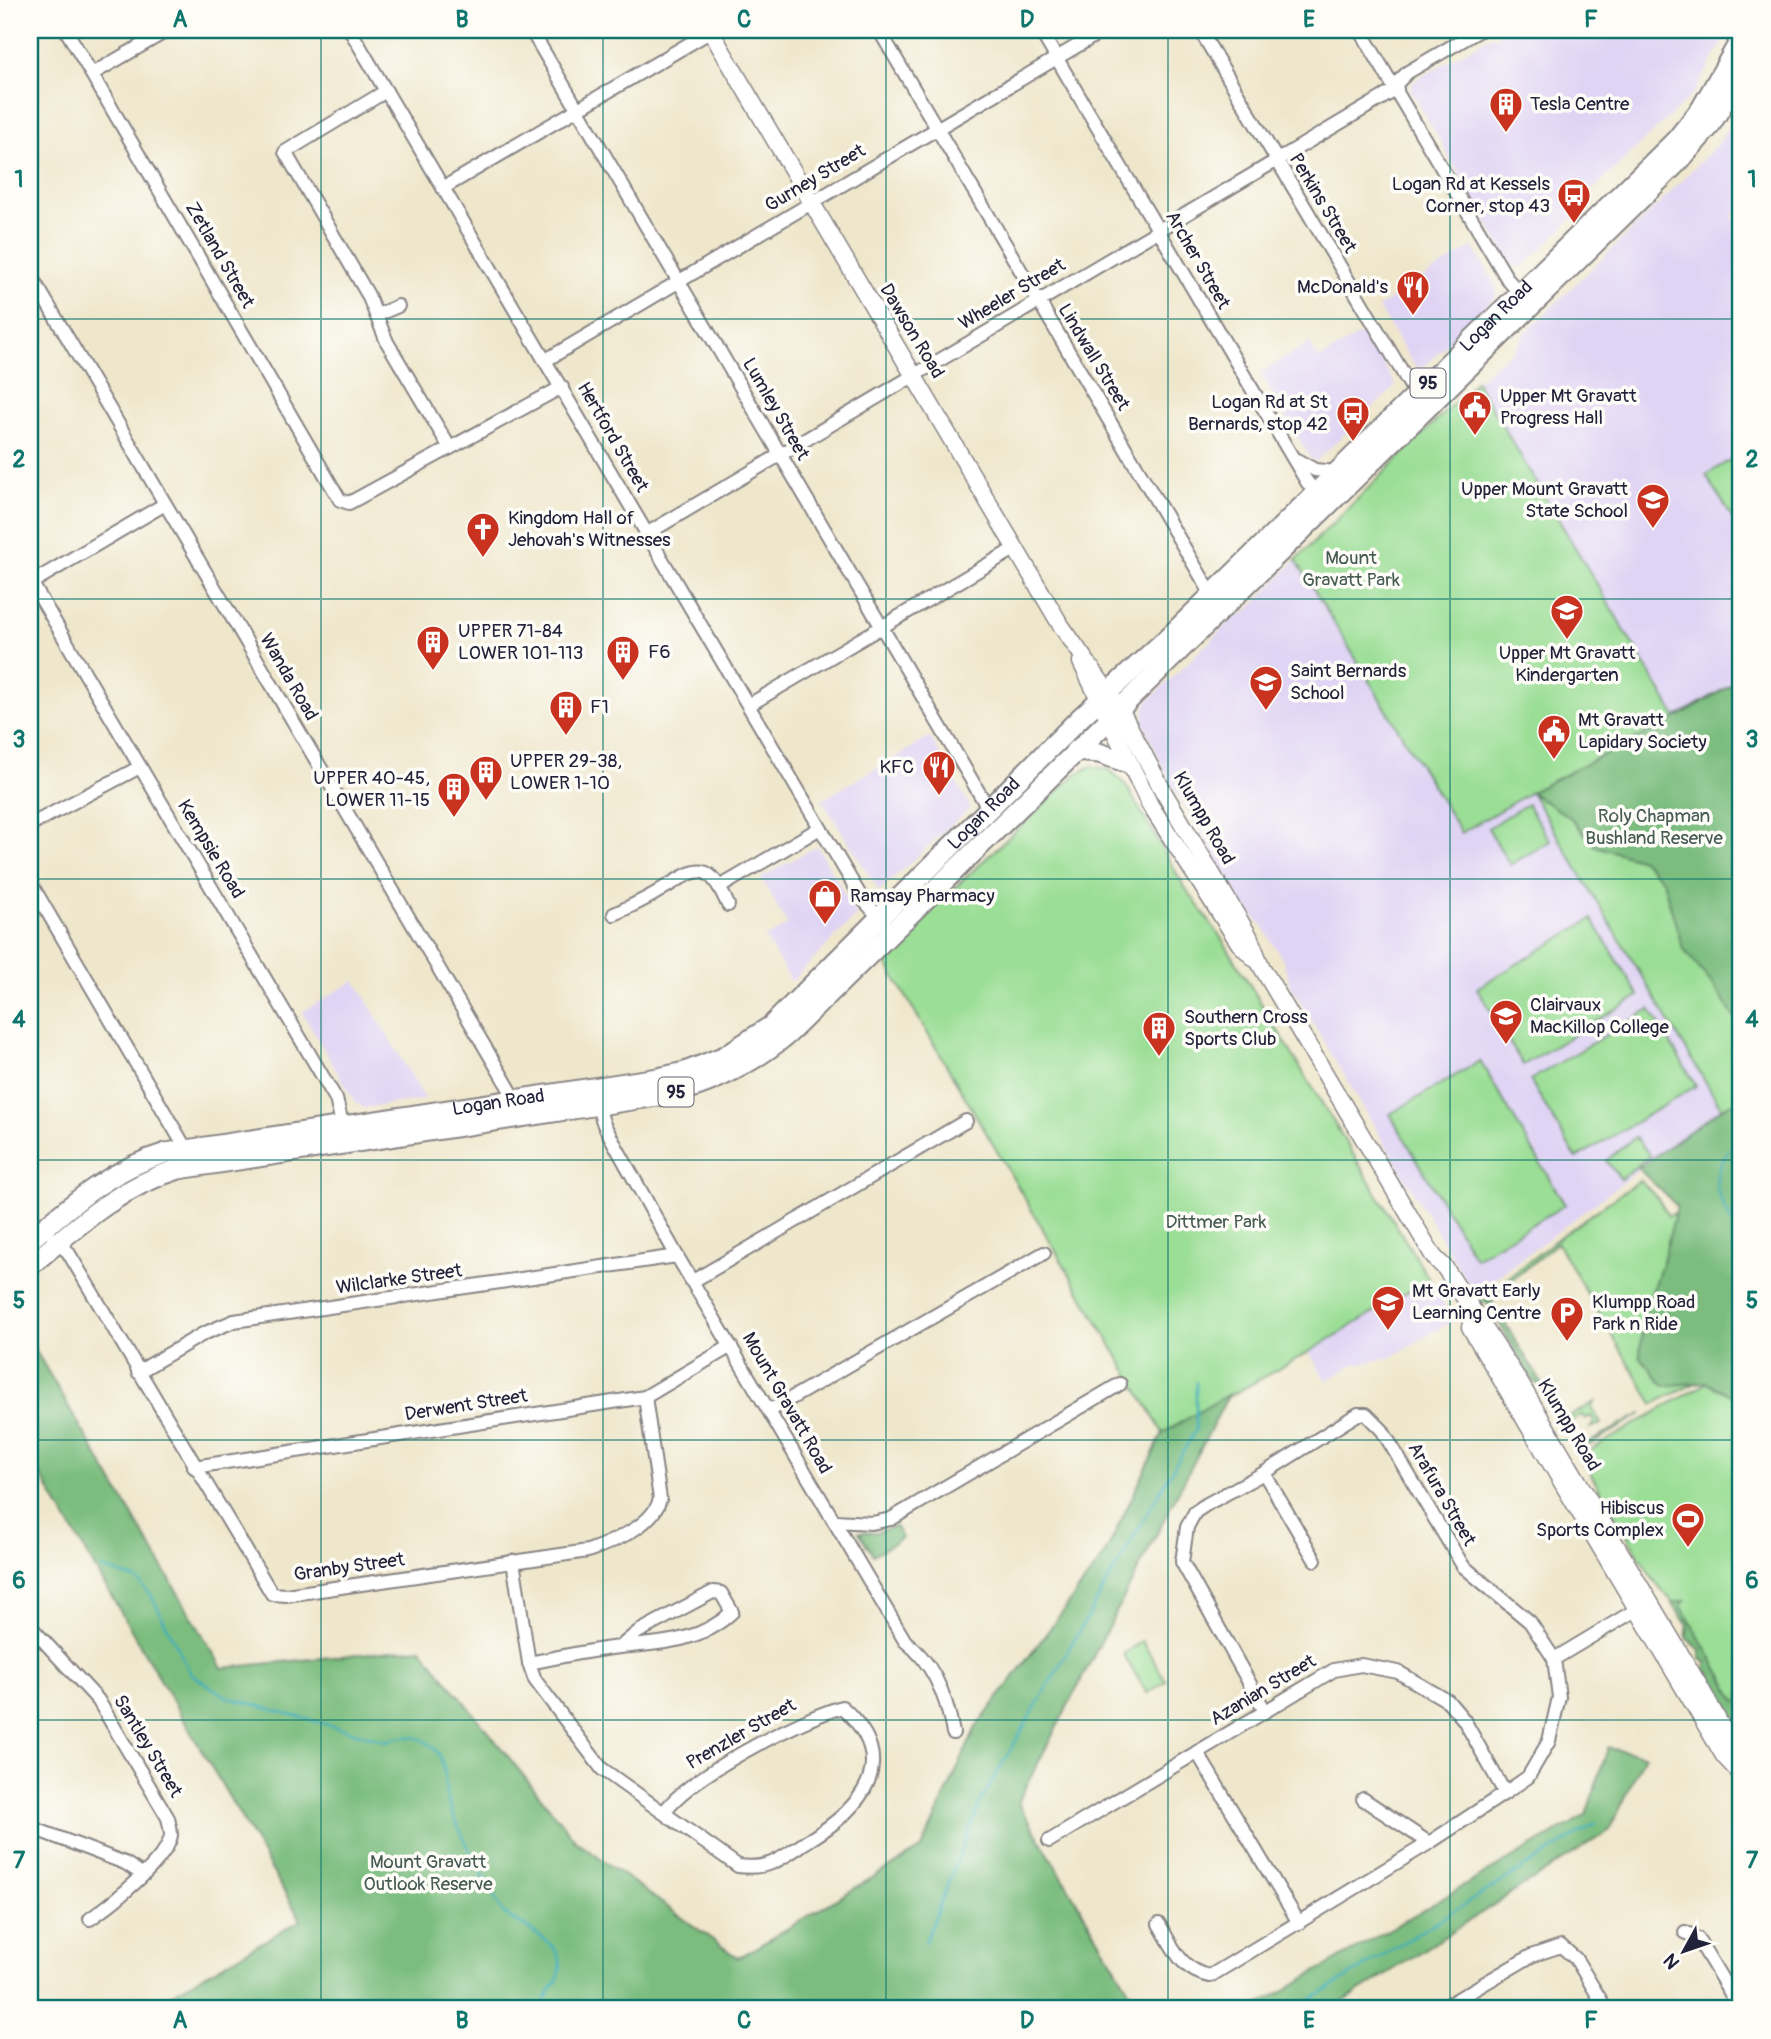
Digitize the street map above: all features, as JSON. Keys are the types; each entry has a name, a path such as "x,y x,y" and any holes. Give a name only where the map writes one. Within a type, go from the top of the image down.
{"main road":[{"name":"Dawson Road","path":"712,30 1114,714"},
{"name":"Logan Road","path":"886,925 1114,714 1322,499 1526,299 1684,130 1701,109 1741,39"},
{"name":"Logan Road","path":"30,1266 116,1196 163,1174 516,1100 688,1090 744,1066 788,1034 988,808 1212,595 1322,499 1337,472 1416,395 1526,299 1702,137 1741,74"},
{"name":"Klumpp Road","path":"1114,714 1128,763 1201,887 1239,943 1261,966"},
{"name":"Klumpp Road","path":"1114,714 1249,936 1261,966 1434,1257 1445,1268 1517,1378 1643,1606 1734,1749 1740,1770"},
{"path":"1075,751 1099,753 1128,763"},
{"name":"Logan Road","path":"32,1237 74,1201 121,1170 149,1158 186,1149 344,1134 595,1096"}],"street":[{"name":"Zetland Street","path":"66,30 340,500 349,503 450,448"},
{"path":"92,74 168,30"},
{"name":"Hertford Street","path":"350,30 861,897 886,925"},
{"name":"Lumley Street","path":"531,30 988,808"},
{"path":"443,188 712,30"},
{"name":"Lindwall Street","path":"879,30 1212,595"},
{"name":"Archer Street","path":"1040,30 1294,458 1322,499"},
{"name":"Gurney Street","path":"546,360 1104,30"},
{"name":"Perkins Street","path":"1200,30 1416,395"},
{"path":"1360,30 1508,280 1526,299"},
{"name":"Wheeler Street","path":"648,533 1276,160 1396,87 1408,72 1480,30"},
{"path":"386,91 285,152 377,315 387,342 450,448 562,387"},
{"name":"Wanda Road","path":"30,274 516,1100"},
{"path":"377,315 398,306"},
{"path":"1294,458 1315,470 1337,472"},
{"path":"31,581 165,504"},
{"path":"749,705 1016,548"},
{"name":"Kempsie Road","path":"31,581 336,1099 344,1134"},
{"path":"30,825 140,768"},
{"path":"720,887 820,828"},
{"path":"614,914 658,892 689,871 707,872 720,887 728,905"},
{"path":"30,882 186,1149"},
{"name":"Mount Gravatt Road","path":"595,1096 604,1125 677,1256 905,1641 918,1651 939,1683 953,1732"},
{"path":"692,1281 966,1121"},
{"path":"32,1237 59,1242"},
{"name":"Granby Street","path":"59,1242 68,1252 272,1594 286,1595 588,1551 610,1543 653,1514 660,1499 645,1397"},
{"path":"769,1410 1044,1253"},
{"name":"Wilclarke Street","path":"138,1372 203,1334 234,1321 677,1256"},
{"name":"Derwent Street","path":"194,1466 645,1397 731,1346"},
{"path":"834,1521 872,1523 891,1519 1120,1384"},
{"name":"Arafura Street","path":"1159,1924 1184,1965 1195,1973 1210,1976 1429,1843 1505,1793 1528,1777 1549,1741 1559,1697 1554,1659 1530,1622 1463,1566 1382,1430 1366,1414 1357,1414 1264,1473 1195,1512 1182,1543 1182,1562 1265,1711"},
{"path":"1264,1473 1315,1560"},
{"name":"Prenzler Street","path":"513,1561 529,1663 535,1680 602,1769 665,1811 738,1866 759,1869 837,1824 861,1798 872,1769 870,1748 856,1720 842,1707 808,1717 687,1787 665,1811"},
{"path":"529,1663 621,1647 651,1646 716,1628 732,1612 721,1593 713,1592 638,1632 621,1647"},
{"path":"1554,1659 1643,1606"},
{"name":"Santley Street","path":"30,1626 98,1700 168,1818 171,1836 163,1850 114,1902 90,1919"},
{"name":"Azanian Street","path":"1049,1841 1334,1670 1361,1665 1398,1672 1448,1701 1464,1720 1505,1793"},
{"path":"1197,1752 1300,1923"},
{"path":"1363,1799 1429,1843"},
{"path":"30,1827 125,1863 142,1874"},
{"path":"1685,1932 1698,1939 1741,2009"},
{"path":"1441,2009 1531,1956 1561,1946 1576,1959 1605,2009"}],"shaded area":[{"path":"1730,30 1694,93 1587,195 1590,201 1524,266 1518,268 1510,263 1410,89 1414,81 1493,35 1495,38 1498,36 1496,32"},
{"name":"Upper Mount Gravatt State School","path":"1741,104 1741,207 1733,216 1741,230 1741,679 1676,718 1476,381 1516,348 1525,333 1720,141"},
{"path":"1473,246 1497,288 1496,296 1424,367 1415,367 1378,307"},
{"path":"1364,332 1396,386 1316,461 1311,459 1260,373 1309,343 1319,359"},
{"name":"Clairvaux MacKillop College","path":"1296,560 1461,833 1530,792 1722,1108 1474,1294 1290,984 1283,960 1262,925 1244,906 1164,771 1143,722 1146,703 1235,617 1247,611"},
{"path":"930,737 969,804 969,809 879,891 822,800"},
{"path":"817,846 857,915 791,982 765,938 788,925 761,878"},
{"path":"355,980 425,1099 364,1108 355,1102 302,1012"},
{"name":"Mt Gravatt Early Learning Centre","path":"1429,1279 1453,1320 1392,1357 1352,1365 1326,1381 1309,1352"}],"green space":[{"name":"Mount Gravatt Park","path":"1476,381 1676,717 1741,679 1741,1141 1531,792 1461,833 1296,560"},
{"path":"1741,453 1741,532 1706,475"},
{"name":"Roly Chapman Bushland Reserve","path":"1741,679 1741,1028 1714,986 1683,949 1663,881 1642,860 1595,846 1571,818 1530,792 1671,721"},
{"name":"Dittmer Park","path":"1092,766 1110,770 1125,784 1184,886 1222,939 1429,1279 1309,1352 1163,1433 882,956 1076,774"},
{"path":"1527,804 1550,841 1510,865 1488,828"},
{"path":"1592,919 1639,996 1523,1065 1477,988"},
{"path":"1650,1009 1696,1086 1576,1158 1530,1080"},
{"path":"1480,1061 1565,1205 1475,1258 1390,1114"},
{"path":"1741,1099 1741,1400 1705,1382 1664,1386 1640,1356 1643,1316 1662,1265 1677,1206 1638,1168 1722,1108"},
{"path":"1635,1137 1650,1155 1621,1179 1606,1161"},
{"path":"1640,1180 1659,1200 1668,1216 1675,1213 1696,1383 1653,1404 1557,1243 1486,1301 1480,1305 1478,1302 1562,1235"},
{"path":"1489,1297 1546,1390 1533,1381 1486,1301"},
{"name":"Mount Gravatt Outlook Reserve","path":"30,1341 222,1668 421,1648 576,1841 738,1958 922,1848 975,1729 1104,1556 1163,1433 1229,1394 1018,1802 1140,2009 145,2009 301,1920 30,1457"},
{"name":"Hibiscus Sports Complex","path":"1741,1363 1741,1735 1722,1699 1718,1676 1679,1610 1652,1578 1580,1456"},
{"path":"1596,1401 1591,1407 1601,1424 1590,1428 1594,1422 1591,1416 1585,1419 1582,1415 1567,1424 1581,1447 1643,1413 1580,1451 1564,1420"},
{"path":"895,1526 902,1538 873,1555 859,1532 877,1532"},
{"path":"1685,1600 1681,1606 1737,1701 1741,1700 1741,1735 1722,1695 1712,1690 1710,1673 1705,1671 1706,1662 1700,1659 1701,1650 1686,1638 1688,1626 1672,1603"},
{"path":"1142,1641 1166,1681 1147,1693 1123,1654"},
{"path":"1608,1748 1645,1755 1610,1830 1332,2009 1252,2009 1586,1815"}],"waterway":[{"path":"1741,1136 1729,1151 1717,1175 1720,1197 1741,1237"},
{"path":"925,1942 981,1801 1196,1429 1196,1382"},
{"path":"102,1568 136,1579 151,1595 191,1674 227,1697 386,1741 414,1737 433,1747 443,1764 453,1814 502,1912 544,1939 559,1957 561,1967 543,2009"},
{"path":"1296,2009 1596,1823"}],"place":[{"name":"Tesla Centre","path":"1506,134"},
{"name":"Logan Rd at Kessels Corner, stop 43","path":"1574,225"},
{"name":"McDonald's","path":"1413,317"},
{"name":"Upper Mt Gravatt Progress Hall","path":"1475,437"},
{"name":"Logan Rd at St Bernards, stop 42","path":"1353,443"},
{"name":"Upper Mount Gravatt State School","path":"1653,530"},
{"name":"Kingdom Hall of Jehovah's Witnesses","path":"483,559"},
{"name":"Upper Mt Gravatt Kindergarten","path":"1567,641"},
{"name":"UPPER 71-84 LOWER 101-113","path":"433,672"},
{"name":"F6","path":"623,682"},
{"name":"Saint Bernards School","path":"1266,712"},
{"name":"F1","path":"566,737"},
{"name":"Mt Gravatt Lapidary Society","path":"1554,761"},
{"name":"KFC","path":"939,797"},
{"name":"UPPER 29-38, LOWER 1-10","path":"486,802"},
{"name":"UPPER 40-45, LOWER 11-15","path":"454,819"},
{"name":"Ramsay Pharmacy","path":"825,926"},
{"name":"Clairvaux MacKillop College","path":"1506,1046"},
{"name":"Southern Cross Sports Club","path":"1159,1058"},
{"name":"Mt Gravatt Early Learning Centre","path":"1388,1332"},
{"name":"Klumpp Road Park n Ride","path":"1567,1343"},
{"name":"Hibiscus Sports Complex","path":"1688,1549"}]}
